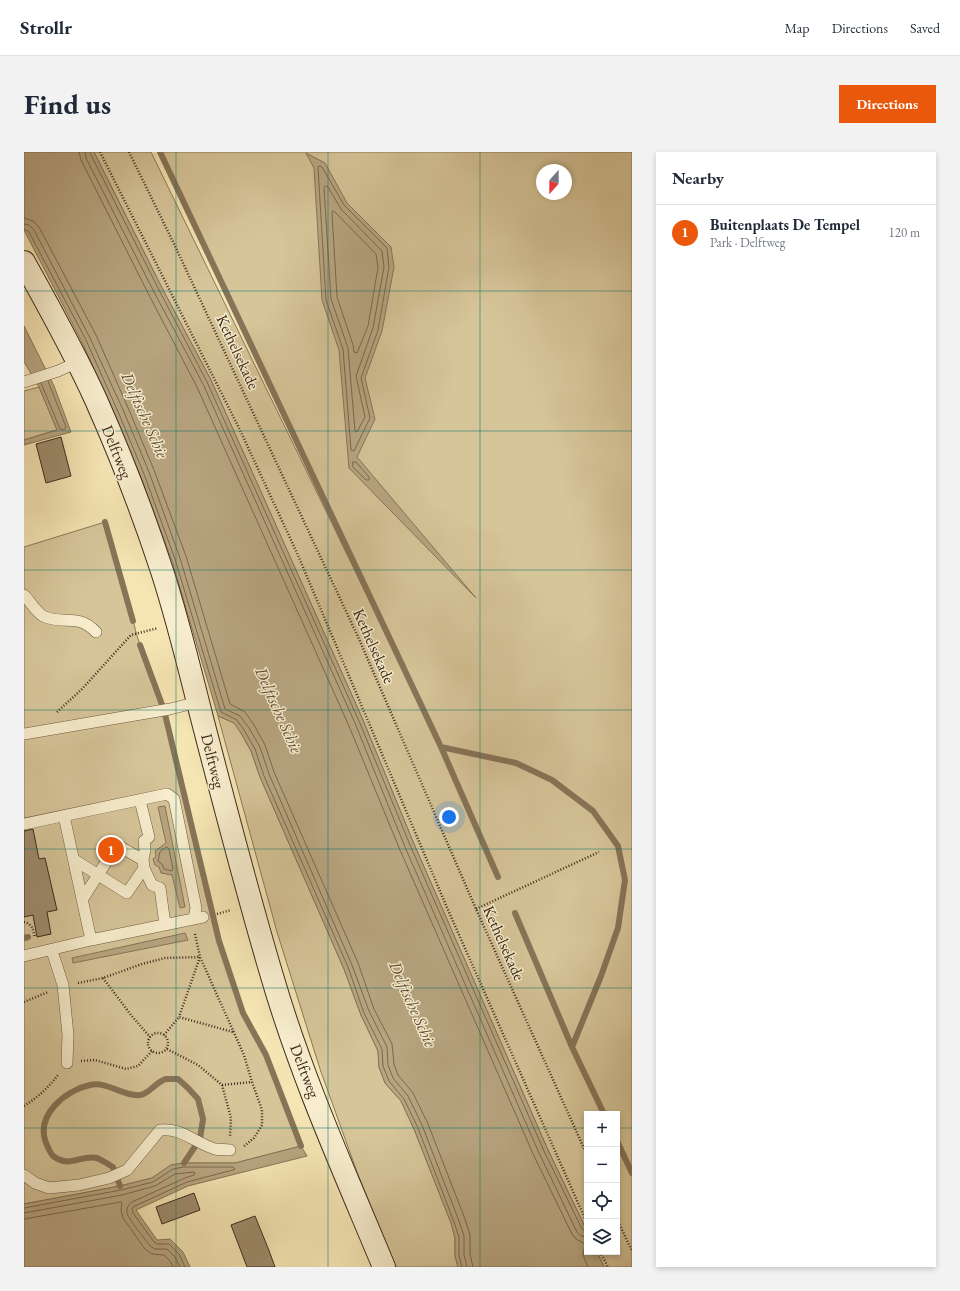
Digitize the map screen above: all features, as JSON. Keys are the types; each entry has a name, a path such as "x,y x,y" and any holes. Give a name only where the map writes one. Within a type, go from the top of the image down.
{"street":[{"name":"Delftweg","path":"24,262 78,362 96,399 120,457 150,538 163,626 198,702 240,868 273,979 331,1140 384,1267"}],"lane":[{"path":"28,381 58,371 78,362"},
{"path":"24,595 35,609 44,616 56,619 82,621 96,632"},
{"path":"24,734 170,709 198,702"},
{"path":"24,824 167,794 174,799 199,917 24,956"},
{"path":"140,800 149,837 144,841 144,864 152,885 160,888 165,924"},
{"path":"64,816 91,940"},
{"path":"82,900 116,845 144,864"},
{"path":"74,859 127,893 144,864"},
{"path":"52,950 63,985 68,1035 68,1063"},
{"path":"24,1175 35,1183 49,1188 80,1185 109,1178 127,1170 160,1130 168,1128 177,1130 216,1149 230,1150"},
{"path":"24,1184 35,1183"}],"path":[{"path":"100,152 239,428 297,553 448,910 585,1219"},
{"name":"Kethelsekade","path":"130,152 179,253 359,639 476,909 584,1148"},
{"path":"55,713 82,689 131,635 163,626"},
{"path":"476,909 599,852"},
{"path":"226,912 234,910"},
{"path":"167,1048 198,1064 222,1085 231,1118 230,1150 243,1147 254,1138 262,1125 262,1110 244,1055 200,957 194,929 199,917"},
{"path":"24,922 28,923 32,927 38,953"},
{"path":"164,1035 179,1017 200,957"},
{"path":"150,1037 131,1015 104,978 142,964 165,958 200,957"},
{"path":"179,1017 234,1032"},
{"path":"158,1033 164,1035 169,1043 167,1048 162,1053 152,1051 148,1043 150,1037 158,1033"},
{"path":"24,1106 36,1098 50,1085 68,1063 95,1060 126,1070 138,1066 152,1051"},
{"path":"222,1085 252,1082"},
{"path":"620,1225 632,1251"},
{"path":"602,1255 608,1267"}],"shaded area":[{"path":"94,152 151,152 418,700 160,152 632,152 632,1267 604,1267 598,1255 620,1255 620,1111 584,1111 584,1225 548,1150 414,844 363,720 211,380 162,288"},
{"path":"39,387 57,430 24,440 24,391"},
{"path":"105,522 137,636 164,710 219,941 243,1013 266,1055 301,1146 235,1163 184,1163 171,1165 152,1178 120,1186 24,1204 24,547"},
{"path":"218,716 235,723 251,751 260,777 344,969 361,1015 378,1051 379,1067 385,1083 401,1101 414,1129 451,1223 455,1238 455,1256 458,1267 396,1267 357,1172 320,1069 277,932"}],"water":[{"name":"Delftsche Schie","path":"24,152 94,152 162,288 211,380 363,720 414,844 548,1150 584,1225 584,1255 598,1255 604,1267 458,1267 455,1256 455,1238 451,1223 414,1129 401,1101 385,1083 379,1067 378,1051 361,1015 344,969 260,777 251,751 234,723 218,716 172,561 140,475 82,342 24,230"},
{"path":"306,153 325,163 347,203 391,247 394,267 382,331 365,378 375,419 357,457 476,598 349,468 339,350 322,300 314,168"},
{"path":"24,326 54,386 71,432 24,445 24,440 57,430 39,387 24,362"},
{"path":"165,806 185,907 180,908 172,875 161,873 159,867 155,865 153,859 156,856 155,851 166,843 158,807"},
{"path":"185,933 188,940 73,963 72,958"},
{"path":"301,1146 307,1156 188,1186 136,1210 157,1240 170,1239 183,1252 190,1267 24,1267 24,1204 120,1186 152,1178 171,1165 184,1163 235,1163"}],"building":[{"path":"61,437 71,476 46,483 36,444"},
{"path":"33,829 39,859 45,858 57,910 47,912 51,934 37,937 33,915 24,917 24,831"},
{"path":"194,1193 200,1210 162,1224 156,1207"},
{"path":"255,1216 275,1267 247,1267 231,1225"}],"waterway":[{"path":"160,152 441,747 498,877"},
{"path":"105,522 133,621"},
{"path":"140,645 164,710 219,941 243,1013 266,1055 301,1146"},
{"path":"441,747 516,763 552,780 593,811 618,846 625,880 618,928 601,976 572,1047"},
{"path":"515,913 572,1047 603,1111"},
{"path":"24,938 28,937"},
{"path":"120,1186 113,1167 97,1158 91,1157 65,1161 59,1160 50,1152 44,1133 45,1123 55,1105 71,1092 97,1084 128,1094 140,1095 147,1092 163,1080 178,1079 198,1099 203,1119 200,1139 184,1163"},
{"path":"620,1147 632,1173"}],"place":[{"name":"Buitenplaats De Tempel","path":"111,850"}]}
